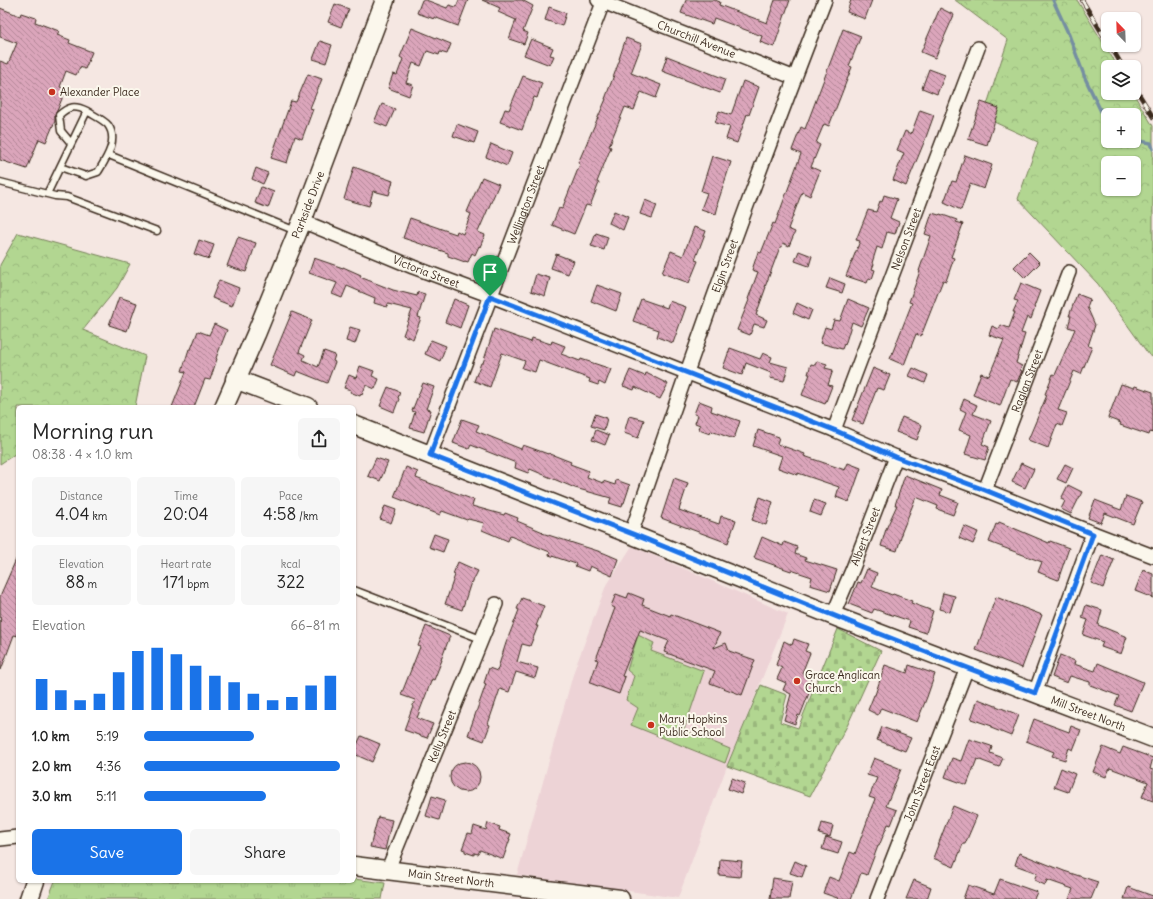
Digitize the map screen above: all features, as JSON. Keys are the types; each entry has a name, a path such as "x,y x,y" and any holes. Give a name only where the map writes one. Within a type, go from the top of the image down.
{"main road":[{"name":"Parkside Drive","path":"225,405 256,334 300,226 385,0"},
{"path":"235,379 303,405"},
{"name":"Mill Street North","path":"356,426 631,534 833,616 1153,738"},
{"name":"Main Street North","path":"356,866 620,899"},
{"path":"29,899 34,883"}],"street":[{"name":"Elgin Street","path":"631,534 686,372 825,0"},
{"name":"Churchill Avenue","path":"602,1 795,78"},
{"name":"Wellington Street","path":"430,455 602,1"},
{"name":"Nelson Street","path":"834,430 978,48"},
{"name":"Victoria Street","path":"300,226 490,296 686,372 834,430 896,457 985,490 1093,534 1152,551"},
{"name":"Raglan Street","path":"985,490 1069,272"},
{"name":"Albert Street","path":"833,616 896,457"},
{"path":"1035,693 1093,534"},
{"name":"Kelly Street","path":"388,869 496,604"},
{"name":"John Street East","path":"877,899 967,668"},
{"path":"0,839 16,837"}],"lane":[{"path":"60,167 86,176 98,172 109,155 113,136 108,125 78,107 72,107 67,108 59,115 61,130 71,143"},
{"path":"47,194 86,111"},
{"path":"109,155 300,226"},
{"path":"0,182 47,194 67,197 157,231"},
{"path":"356,592 482,639"}],"shaded area":[{"name":"Mary Hopkins Public School","path":"632,546 788,614 727,766 678,898 517,875 574,671 605,588"}],"green space":[{"path":"955,0 1077,0 1101,39 1101,52 1109,52 1114,60 1101,60 1101,100 1137,100 1153,126 1153,357 1149,355 1098,284 1018,199 1038,142 983,117 1008,40"},
{"path":"18,233 130,264 117,288 83,330 145,356 135,405 16,405 16,453 0,464 0,265"},
{"path":"838,629 881,651 848,724 810,796 727,766 761,685 787,695 780,722 798,728"},
{"path":"638,635 654,643 651,651 704,671 684,730 730,749 725,763 631,725 638,708 626,700 634,676 627,670"},
{"path":"356,879 385,883 382,899 48,899 54,883 356,883"}],"building":[{"path":"422,0 426,0 447,8 449,5 456,7 459,0 468,0 458,26 434,17 434,19 417,13"},
{"path":"482,0 522,0 533,6 523,31 528,33 524,44 509,39 516,20 498,12 500,8"},
{"path":"686,0 715,0 720,2 719,5 767,23 775,0 790,0 774,47 760,42 762,36 714,18 712,24 681,13"},
{"path":"851,0 872,0 865,19 847,12"},
{"path":"335,4 349,9 341,27 328,22"},
{"path":"549,7 566,13 562,26 545,20"},
{"name":"Alexander Place","path":"0,8 20,16 21,13 36,18 35,22 59,31 57,35 70,40 69,43 92,52 85,69 80,67 76,75 66,71 60,87 66,89 55,114 55,121 46,142 39,139 27,169 0,160 0,61 8,64 17,43 0,37"},
{"path":"940,8 954,15 935,58 921,52"},
{"path":"412,28 451,44 447,54 440,52 439,55 427,51 421,66 413,63 406,83 413,85 409,96 388,88 393,74 397,75 403,59 400,57"},
{"path":"843,29 861,36 849,66 852,67 829,126 824,124 816,143 820,145 811,167 820,171 810,196 802,192 788,229 795,232 789,246 783,243 782,247 780,247 765,287 756,315 767,320 764,327 754,324 750,335 737,330 758,272 752,270 758,252 761,253 773,223 775,224 801,154 792,150 801,127 805,129"},
{"path":"626,38 642,44 631,73 661,85 656,98 641,92 634,110 625,107 609,146 611,147 597,182 599,183 590,206 586,205 574,234 552,225 559,208 562,209 580,164 578,163 606,99"},
{"path":"531,39 553,48 550,55 554,56 550,65 524,55"},
{"path":"320,41 332,45 326,63 313,59"},
{"path":"667,56 725,79 720,93 662,71"},
{"path":"929,69 945,75 937,94 922,88"},
{"path":"308,74 322,79 310,108 313,109 302,139 295,136 287,163 271,158 291,101 296,102"},
{"path":"523,76 542,83 537,98 534,97 522,130 500,122 505,109 509,110"},
{"path":"743,81 759,87 749,115 747,114 737,143 726,139 730,127 715,123 719,111 731,115"},
{"path":"981,102 999,108 987,145 968,139"},
{"path":"382,104 395,109 387,127 374,122"},
{"path":"920,110 934,115 906,186 893,180 904,153 897,150 905,131 911,134"},
{"path":"457,124 478,132 474,143 453,136"},
{"path":"491,144 512,153 507,166 486,157"},
{"path":"965,155 992,165 984,189 970,184 961,210 944,202 952,181 956,182"},
{"path":"712,156 731,162 717,205 716,214 701,209 707,193 701,191"},
{"path":"354,167 393,181 389,195 373,191 369,206 344,199"},
{"path":"256,168 268,173 263,184 252,179"},
{"path":"482,177 499,184 478,232 485,235 475,255 472,253 468,262 448,256 448,253 403,238 410,218 456,234 457,231 463,234 471,214 467,212"},
{"path":"261,187 274,192 268,208 255,203"},
{"path":"884,195 897,199 890,218 899,222 895,234 887,232 882,249 877,247 872,263 874,264 872,269 875,270 872,279 869,278 867,283 846,276 860,241 856,240 868,210 876,212"},
{"path":"645,200 657,205 652,218 640,214"},
{"path":"614,211 628,217 623,230 609,223"},
{"path":"932,213 957,220 956,222 963,224 951,257 954,258 946,281 943,280 921,336 916,334 904,365 890,359 912,303 909,302 931,236 925,234"},
{"path":"694,227 706,231 695,260 698,261 689,283 662,273 671,251 683,256"},
{"path":"596,233 608,237 604,250 591,246"},
{"path":"238,237 256,243 246,272 227,266"},
{"path":"199,240 214,245 209,259 194,254"},
{"path":"799,251 812,256 809,266 795,261"},
{"path":"1029,252 1040,263 1025,278 1014,267"},
{"path":"556,254 574,261 568,274 551,268"},
{"path":"314,258 343,267 361,275 360,277 393,290 417,296 418,292 425,294 418,317 421,318 413,339 403,335 412,310 388,304 387,307 374,303 375,298 347,286 342,298 332,294 337,283 309,273"},
{"path":"536,274 550,278 545,296 531,291"},
{"path":"830,278 845,284 842,293 826,288"},
{"path":"219,280 239,288 232,306 212,298"},
{"path":"1021,283 1040,291 1031,319 1027,317 1021,333 1025,334 1016,363 1022,366 1020,370 1022,371 1017,382 1010,379 1000,406 973,395 981,373 989,376 1004,340 989,335 992,326 999,329 1001,325 1009,328 1015,312 1013,312 1018,301 1014,300"},
{"path":"597,285 622,294 616,311 591,301"},
{"path":"1077,294 1090,299 1087,307 1095,325 1088,346 1092,347 1081,374 1074,371 1058,410 1067,413 1062,426 1057,424 1048,448 1028,440 1047,395 1045,394 1053,374 1055,375 1075,329 1068,327 1071,316 1069,316"},
{"path":"119,297 137,303 127,331 109,325"},
{"path":"454,299 468,305 460,328 445,322"},
{"path":"641,299 667,308 669,301 686,307 673,343 657,337 659,330 633,321"},
{"path":"848,299 869,308 861,326 852,322 845,345 844,344 842,349 820,343 825,327 831,329 834,320 840,321"},
{"path":"797,303 812,310 808,320 793,313"},
{"path":"292,312 312,320 299,352 305,355 303,360 318,367 324,351 335,355 333,361 335,362 327,383 297,371 295,376 270,365"},
{"path":"214,324 227,330 216,358 217,359 210,380 205,379 195,405 173,405 186,372 182,371 189,349 191,349 198,331 209,335"},
{"path":"350,327 360,330 355,344 346,341"},
{"path":"494,329 531,342 532,338 551,344 552,341 565,346 561,354 580,361 581,359 611,369 605,385 599,382 598,385 589,382 590,379 539,360 535,372 522,368 525,361 502,353 490,387 474,381 481,363 483,363"},
{"path":"431,340 446,346 440,361 425,354"},
{"path":"730,348 760,359 763,353 772,357 770,362 788,367 784,381 770,378 771,373 746,363 742,375 723,368"},
{"path":"817,361 827,364 825,368 833,370 828,385 832,386 825,404 802,395 810,374 808,374 811,364 815,365"},
{"path":"360,366 374,371 372,376 379,379 375,389 366,385 362,395 361,394 360,396 350,392 351,390 344,388 349,375 356,378"},
{"path":"873,368 890,375 884,390 877,388 863,424 852,420"},
{"path":"913,368 928,375 925,383 909,376"},
{"path":"630,370 645,376 646,373 668,384 660,399 635,387 634,390 623,386"},
{"path":"423,383 434,387 426,409 431,410 424,432 410,428 415,412 412,411"},
{"path":"1121,384 1134,388 1135,386 1153,392 1153,433 1150,432 1149,435 1120,425 1121,423 1108,418"},
{"path":"388,387 400,392 394,412 380,406"},
{"path":"964,399 977,405 973,414 991,421 982,444 989,447 985,460 965,454 971,435 959,430 966,412 960,409"},
{"path":"699,401 712,406 711,411 740,421 734,439 711,431 710,434 699,430 700,425 695,423 698,415 694,414"},
{"path":"595,414 607,418 604,430 591,426"},
{"path":"629,416 644,420 638,438 624,433"},
{"path":"902,417 922,425 917,440 896,432"},
{"path":"462,419 479,425 476,431 521,449 523,445 571,462 570,464 589,471 587,477 603,483 603,481 615,485 616,480 630,485 622,507 609,503 611,498 575,488 530,469 528,473 515,468 516,463 471,445 469,449 453,443"},
{"path":"596,430 609,435 605,445 592,440"},
{"path":"758,430 779,437 777,444 805,454 804,456 845,470 848,463 861,468 849,502 836,497 839,487 778,468 782,456 753,446"},
{"path":"376,458 388,462 380,481 368,476"},
{"path":"1021,463 1034,469 1025,488 1012,482"},
{"path":"1065,464 1073,468 1066,483 1057,479"},
{"path":"406,467 418,472 416,478 474,500 472,506 504,515 505,513 518,518 517,521 543,532 542,533 618,559 612,576 590,566 588,571 575,566 576,564 549,555 550,552 510,536 508,541 482,530 484,523 467,520 442,511 440,515 394,497"},
{"path":"905,475 942,490 940,495 958,502 953,515 937,509 938,506 916,497 901,534 897,551 881,546 886,529 897,505 895,505"},
{"path":"674,478 688,483 679,510 719,524 721,516 736,520 728,543 661,518"},
{"path":"1068,485 1082,492 1071,514 1061,509 1065,501 1061,499"},
{"path":"1126,496 1142,502 1133,524 1105,513 1101,523 1088,518 1095,500 1121,510"},
{"path":"760,497 773,502 766,525 752,520"},
{"path":"814,500 826,504 821,516 810,512"},
{"path":"385,506 396,510 391,523 380,519"},
{"path":"999,522 1049,543 1050,541 1069,548 1058,580 1038,572 1042,562 989,542 996,524 998,525"},
{"path":"964,526 978,532 973,544 959,538"},
{"path":"434,534 448,539 443,552 429,547"},
{"path":"762,537 783,546 784,542 797,547 795,554 806,558 805,560 837,570 830,591 810,585 812,577 754,558"},
{"path":"1102,555 1114,560 1103,588 1091,583"},
{"path":"16,560 16,636 14,635 1,670 0,596"},
{"path":"458,562 478,571 472,583 471,582 462,610 445,604 455,575 453,574"},
{"path":"867,569 877,573 872,587 912,601 911,603 933,611 926,633 908,627 910,621 874,609 872,613 849,604 858,582 861,583"},
{"path":"1143,570 1153,574 1153,598 1135,591"},
{"path":"629,593 644,599 642,605 670,616 671,614 720,633 714,648 726,643 729,651 755,660 742,695 710,683 715,671 664,652 669,641 640,630 622,676 625,677 619,694 590,683 598,660 596,659 615,608 611,606 616,594 627,598"},
{"path":"943,593 955,596 950,612 939,609"},
{"path":"996,597 1042,615 1022,668 976,650"},
{"path":"522,598 544,606 530,646 522,644 517,662 538,668 535,678 516,672 509,692 500,689 484,741 468,735 486,684 484,683 489,668 497,671"},
{"path":"1086,605 1102,610 1098,625 1127,637 1121,654 1101,647 1103,642 1083,635 1088,620 1082,618"},
{"path":"426,626 450,636 434,680 432,679 417,718 433,724 427,738 404,730 415,700 401,695 420,647 418,646"},
{"name":"Grace Anglican Church","path":"794,639 808,644 805,651 810,653 802,673 809,676 813,683 800,716 798,715 795,724 784,720 791,694 783,690 786,683 777,679 782,668 776,665 784,641 792,645"},
{"path":"1060,655 1075,661 1074,664 1095,671 1098,663 1143,682 1131,711 1115,705 1119,696 1090,685 1090,682 1070,676 1067,683 1052,677"},
{"path":"885,665 907,673 909,665 935,674 917,722 881,708 878,715 868,710 875,695"},
{"path":"978,699 1019,715 1011,736 991,728 992,726 971,719"},
{"path":"1034,719 1069,732 1071,726 1081,730 1073,750 1069,748 1065,760 1052,756 1054,752 1026,741"},
{"path":"882,727 911,738 905,751 877,740"},
{"path":"361,736 380,744 372,762 356,755 356,747"},
{"path":"969,739 991,746 990,753 1003,758 999,767 977,759 967,785 945,777 952,758 961,761"},
{"path":"1103,747 1120,754 1123,747 1153,758 1150,769 1153,770 1153,801 1142,797 1148,782 1110,768 1106,777 1093,772"},
{"path":"874,758 901,769 886,806 897,810 891,825 888,824 867,875 861,873 851,899 840,899 823,893 829,877 839,881 850,852 855,854 875,799 869,797 877,778 867,775"},
{"path":"465,762 475,767 480,777 475,787 465,792 455,787 450,777 455,767"},
{"path":"1061,768 1075,774 1068,792 1054,787"},
{"path":"732,778 745,783 741,794 728,789"},
{"path":"432,796 445,800 439,820 426,816"},
{"path":"953,806 977,816 965,844 963,844 954,867 933,858"},
{"path":"378,817 392,820 385,850 370,847"},
{"path":"488,823 500,827 499,830 511,834 503,859 480,850 478,854 474,853 474,855 465,852 465,850 462,849 468,833 472,834 474,826 486,830"},
{"path":"822,823 833,826 830,837 819,834"},
{"path":"826,837 842,842 838,854 822,849"},
{"path":"1019,853 1064,871 1098,882 1091,899 1069,899 1073,889 1047,880 1045,885 1034,880 1037,873 1015,865"},
{"path":"720,859 742,861 740,877 719,875"},
{"path":"795,861 806,866 802,877 790,873"},
{"path":"773,878 792,881 789,899 770,899"},
{"path":"1000,879 1037,892 1034,899 963,899 968,885 994,894"},
{"path":"914,880 931,887 927,899 906,899"},
{"path":"1128,887 1153,896 1153,899 1124,899"}],"waterway":[{"path":"1053,0 1069,35 1085,78 1101,111"},
{"path":"1141,141 1151,143 1153,149"}],"railway":[{"path":"1082,0 1101,31"},
{"path":"1114,52 1119,60"},
{"path":"1141,97 1153,117"}],"place":[{"name":"Alexander Place","path":"52,92"},
{"name":"Grace Anglican Church","path":"797,681"},
{"name":"Mary Hopkins Public School","path":"651,725"}],"route":[{"path":"490,296 834,430 896,457 985,490 1093,534 1035,693 833,616 430,455 490,296"}]}
